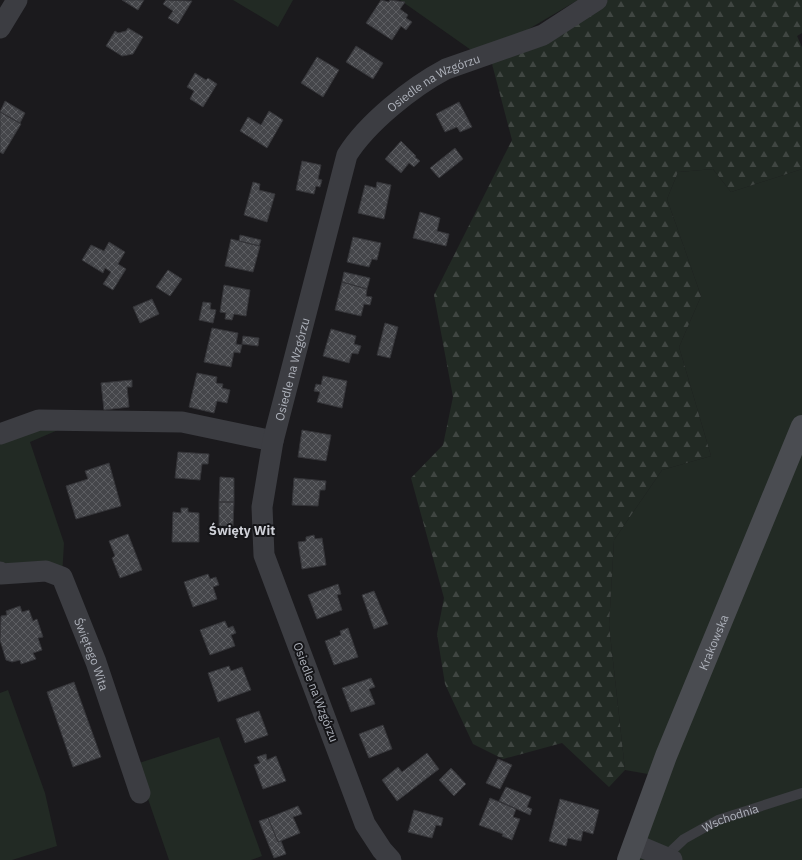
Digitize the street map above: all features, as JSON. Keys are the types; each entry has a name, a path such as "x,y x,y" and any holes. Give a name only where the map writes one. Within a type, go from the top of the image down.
{"main road":[{"name":"Krakowska","path":"631,852 666,756 802,426"}],"street":[{"path":"0,28 17,0"},
{"name":"Osiedle na Wzgórzu","path":"391,860 382,850 365,824 264,555 262,507 273,440 347,155 355,142 375,121 420,84 436,74 446,69 543,35 597,0"},
{"path":"0,434 39,420 182,422 273,440"},
{"name":"Świętego Wita","path":"0,574 46,571 62,577 96,662 140,793"},
{"name":"Wschodnia","path":"631,852 669,858"}],"lane":[{"name":"Wschodnia","path":"669,858 684,839 718,820 802,793"}],"green space":[{"path":"233,0 293,0 278,27"},
{"path":"400,0 578,0 481,57"},
{"path":"608,0 802,0 802,33 797,36 802,47 802,169 731,192 713,169 678,172 667,199 701,296 679,347 711,456 662,470 614,540 609,625 625,770 609,787 562,743 503,759 473,744 445,684 437,634 444,598 411,478 443,445 453,397 434,295 512,140 491,60 576,24"},
{"path":"713,169 731,192 802,169 802,860 630,860 659,776 625,770 609,625 614,540 662,470 711,456 679,347 701,296 667,199 678,172"},
{"path":"79,421 30,442 64,543 62,577 0,575 0,434"},
{"path":"8,690 45,793 57,846 12,860 0,860 0,693"},
{"path":"219,737 262,856 251,860 169,860 136,764"}],"building":[{"path":"122,0 144,0 138,10"},
{"path":"166,0 192,1 178,24 168,18 173,11 163,4"},
{"path":"381,0 389,2 390,0 405,2 400,9 408,15 406,18 412,22 406,30 401,26 392,40 366,23"},
{"path":"128,28 143,37 133,54 122,56 106,46 115,31 118,33 126,31"},
{"path":"356,46 383,63 373,79 346,62"},
{"path":"317,57 339,70 323,97 301,83"},
{"path":"195,73 206,80 208,78 217,84 203,107 190,99 194,91 187,87"},
{"path":"5,101 25,113 20,123 0,112"},
{"path":"459,102 472,127 460,132 457,127 445,132 436,114"},
{"path":"269,111 283,120 267,148 240,131 248,117 261,125"},
{"path":"0,112 21,124 3,154 0,152"},
{"path":"401,141 420,161 414,167 409,163 401,173 385,159"},
{"path":"455,148 463,159 439,178 430,168"},
{"path":"302,161 321,165 318,179 322,180 320,187 316,186 314,194 296,190"},
{"path":"253,182 260,184 259,190 275,194 267,222 244,215"},
{"path":"377,182 391,185 384,219 358,213 365,185 376,188"},
{"path":"420,212 440,218 437,231 449,234 446,246 413,238"},
{"path":"240,235 261,240 259,246 239,241"},
{"path":"353,237 381,243 377,260 372,259 369,267 347,262"},
{"path":"231,239 260,246 253,272 225,266"},
{"path":"109,242 125,252 118,264 126,269 113,290 103,284 111,272 105,268 103,273 82,260 91,245 104,251"},
{"path":"168,270 182,279 170,296 156,287"},
{"path":"344,272 370,278 367,289 342,282"},
{"path":"342,282 367,289 366,296 372,297 370,305 364,304 361,316 335,310"},
{"path":"224,285 250,290 246,316 234,314 232,320 225,319 226,313 220,312"},
{"path":"152,299 159,314 140,323 133,307"},
{"path":"203,302 211,303 210,309 216,310 213,323 199,320"},
{"path":"385,323 398,327 390,358 377,355"},
{"path":"212,328 238,333 236,344 242,345 240,353 234,352 231,367 204,362"},
{"path":"331,329 356,336 354,344 361,346 358,354 352,353 349,363 323,356"},
{"path":"243,336 259,338 258,346 242,344"},
{"path":"197,373 217,377 216,383 223,384 222,388 230,390 227,403 217,401 214,413 189,407"},
{"path":"323,376 347,381 342,408 317,402 320,392 314,391 316,384 321,385"},
{"path":"132,380 132,387 127,387 129,407 104,410 101,383"},
{"path":"302,430 331,435 326,461 298,457"},
{"path":"178,452 209,454 208,464 202,464 200,480 175,478"},
{"path":"109,463 121,506 76,519 66,486 88,479 85,471"},
{"path":"220,477 234,478 234,502 219,502"},
{"path":"294,478 326,481 325,490 320,490 318,506 292,505"},
{"path":"219,502 234,502 233,526 219,526"},
{"path":"181,508 188,508 188,512 199,513 199,542 172,542 173,512 181,513"},
{"path":"128,534 142,570 120,578 112,558 115,556 109,541"},
{"path":"314,535 315,539 322,538 326,565 302,569 298,542 306,541 306,537"},
{"path":"208,574 210,579 216,577 219,585 213,587 217,599 193,607 184,582"},
{"path":"338,584 341,594 337,595 342,610 317,619 308,595"},
{"path":"374,591 388,624 374,629 362,595"},
{"path":"20,606 22,612 29,610 33,621 37,619 43,637 38,638 42,650 33,653 36,659 21,664 20,660 12,662 6,660 0,640 1,616 7,615 6,611"},
{"path":"225,621 228,628 233,626 236,633 231,635 235,646 210,655 200,630"},
{"path":"348,628 358,657 334,665 325,641 341,635 340,631"},
{"path":"229,666 231,671 242,667 251,690 218,702 208,673"},
{"path":"371,678 375,687 369,689 375,704 351,712 342,688"},
{"path":"74,682 101,757 73,767 47,692"},
{"path":"259,711 268,735 245,743 236,719"},
{"path":"383,725 392,749 369,758 359,734"},
{"path":"427,753 439,769 397,801 382,780 398,767 402,772"},
{"path":"266,754 267,760 276,756 286,781 263,789 254,765 260,763 257,757"},
{"path":"498,759 512,765 500,789 486,783"},
{"path":"451,768 466,784 454,796 439,780"},
{"path":"506,787 531,797 527,807 532,809 530,815 499,801"},
{"path":"490,798 516,809 513,817 520,819 512,840 502,836 503,834 479,825"},
{"path":"560,799 599,810 593,834 583,831 581,841 568,838 566,846 549,841"},
{"path":"298,806 302,814 293,817 300,833 278,842 268,818"},
{"path":"414,810 443,818 441,826 436,825 432,838 408,832"},
{"path":"268,818 278,842 281,841 286,854 274,858 259,821"}],"district":[{"name":"Święty Wit","path":"242,530"}]}
